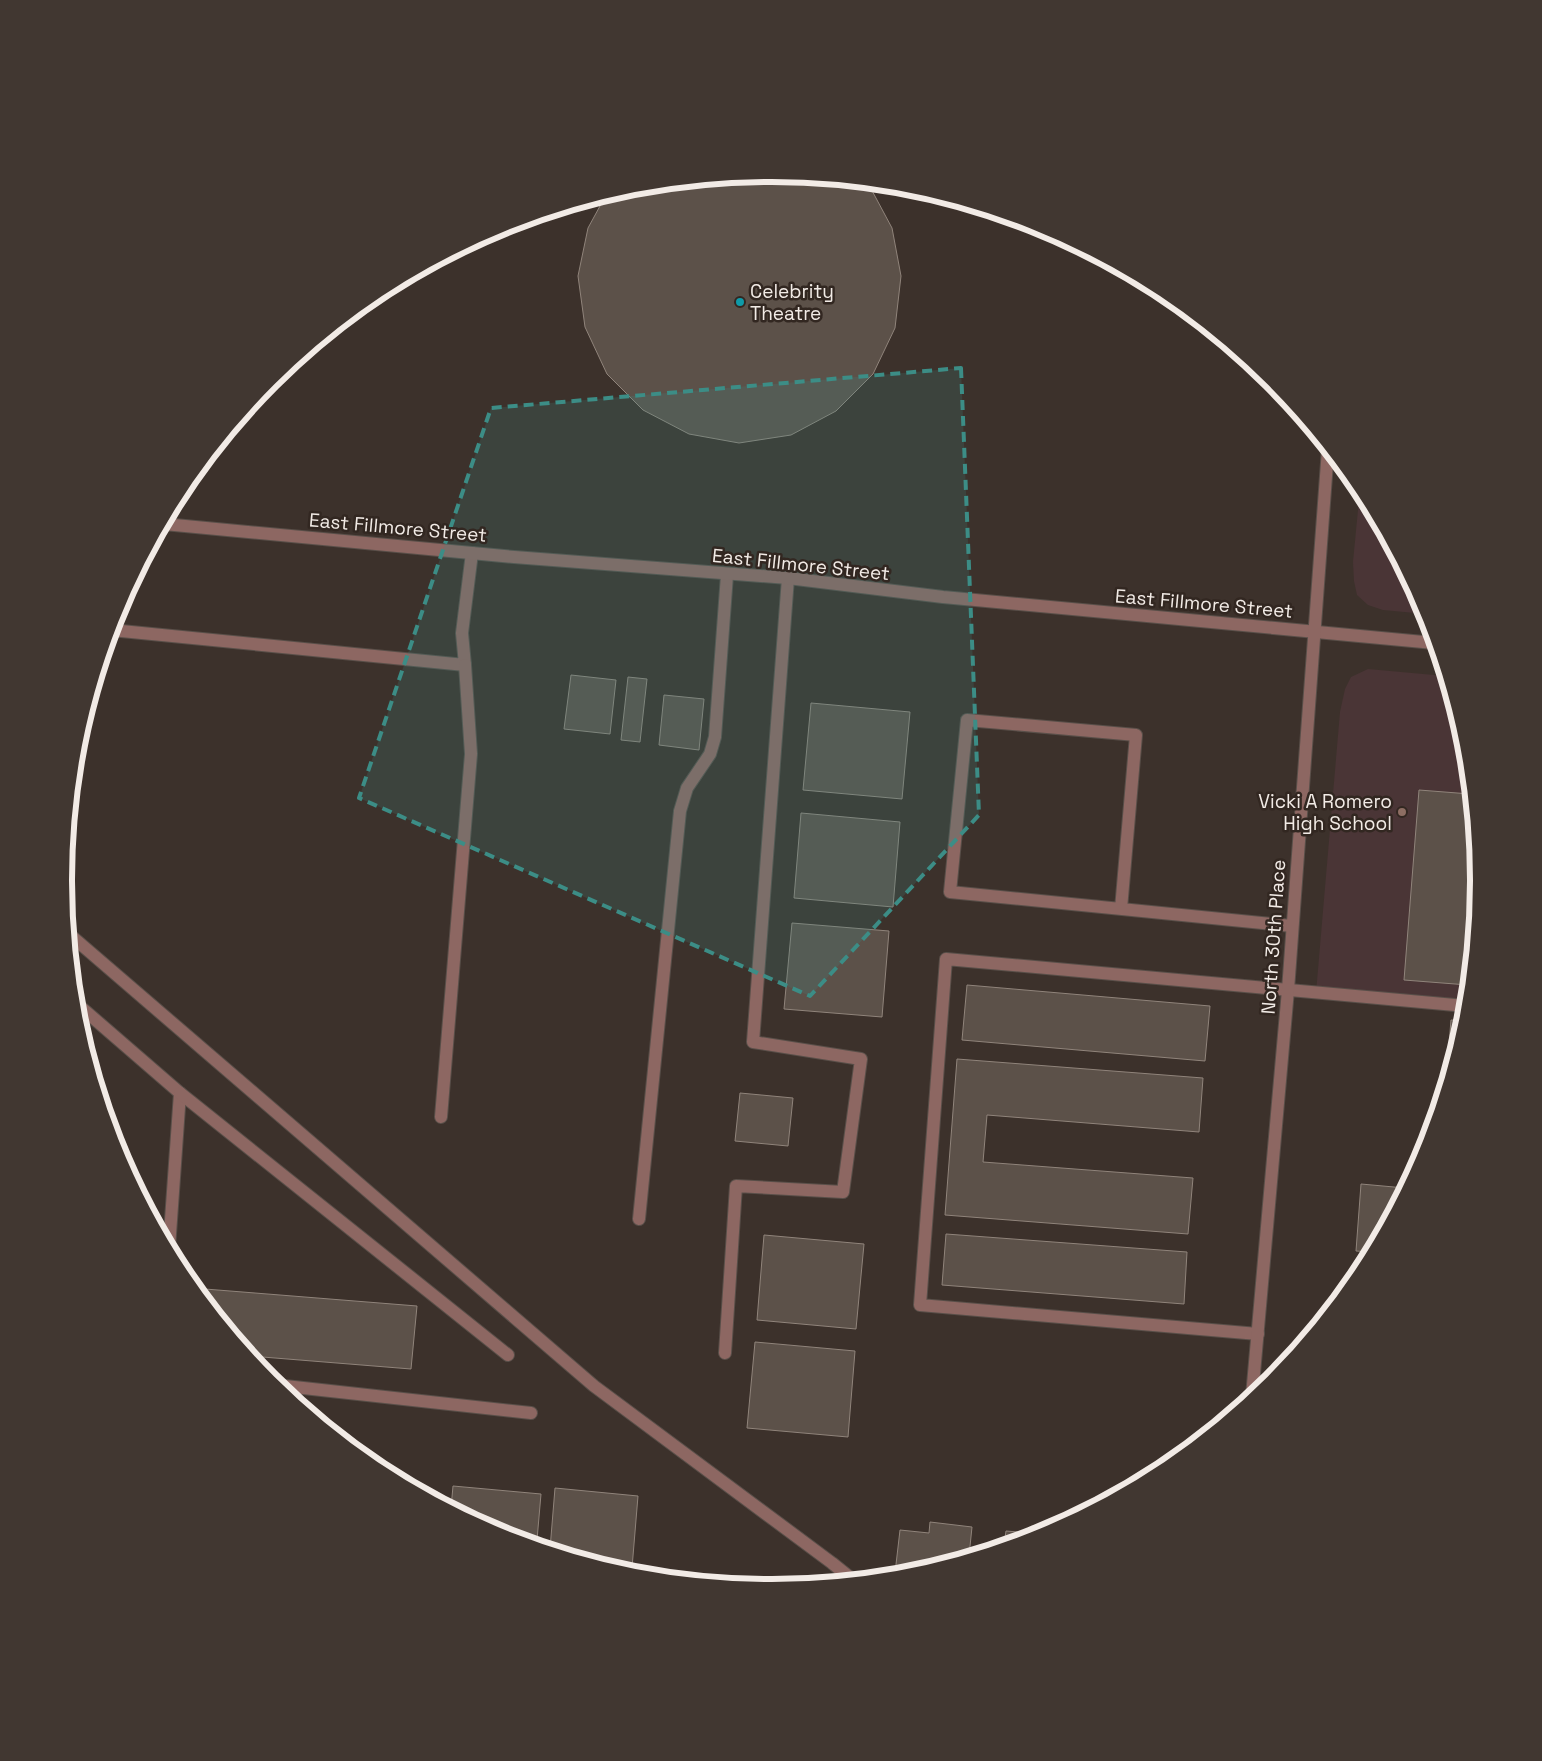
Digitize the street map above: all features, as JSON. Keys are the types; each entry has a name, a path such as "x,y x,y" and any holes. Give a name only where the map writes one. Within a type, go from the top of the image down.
{"street":[{"name":"North 30th Place","path":"1253,1386 1288,990 1327,458"},
{"name":"East Fillmore Street","path":"170,525 472,553 727,575 788,578 943,597 1427,642"},
{"path":"441,1117 471,754 462,633 472,553"},
{"path":"639,1219 680,811 687,788 710,754 715,737 727,575"},
{"path":"725,1353 736,1186 843,1192 861,1059 753,1042 788,578"},
{"path":"119,631 464,665"},
{"path":"1120,909 1136,735 967,720 950,892 1020,898 1120,909 1292,926"},
{"path":"75,939 594,1386 846,1575"},
{"path":"1258,1334 920,1305 946,959 1458,1005"},
{"path":"85,1011 180,1093 508,1356"},
{"path":"170,1236 180,1093"},
{"path":"290,1387 531,1413"}],"highlighted area":[{"path":"961,368 979,815 810,996 359,798 491,408"}],"shaded area":[{"path":"1359,503 1376,531 1416,613 1383,610 1368,605 1357,595 1353,562"},
{"name":"Vicki A Romero High School","path":"1368,669 1438,675 1456,744 1464,789 1468,835 1470,880 1468,926 1464,972 1458,1005 1316,993 1340,712 1345,689 1351,677"}],"building":[{"name":"Celebrity Theatre","path":"771,182 817,183 871,189 892,228 901,276 895,328 873,374 836,411 791,435 739,443 689,434 643,410 607,374 585,327 578,276 588,228 602,203 635,195 680,188 725,183"},
{"path":"571,675 616,680 610,734 564,729"},
{"path":"628,677 647,679 640,742 621,740"},
{"path":"664,695 704,699 699,750 659,745"},
{"path":"811,703 910,712 902,799 803,790"},
{"path":"1419,790 1464,794 1470,880 1468,926 1462,985 1404,980"},
{"path":"801,813 900,822 893,907 794,898"},
{"path":"792,923 889,931 882,1017 784,1009"},
{"path":"967,985 1210,1006 1205,1061 962,1040"},
{"path":"1451,1020 1455,1020 1448,1050"},
{"path":"957,1059 1203,1078 1199,1132 987,1115 983,1162 1193,1178 1188,1234 945,1215"},
{"path":"740,1093 793,1098 788,1146 735,1141"},
{"path":"1361,1184 1398,1187 1363,1251 1356,1251"},
{"path":"946,1234 1187,1252 1184,1304 942,1285"},
{"path":"764,1235 864,1244 856,1329 757,1320"},
{"path":"205,1289 417,1306 411,1369 261,1357"},
{"path":"755,1342 855,1351 848,1437 747,1428"},
{"path":"453,1486 541,1494 537,1539 504,1526 452,1501"},
{"path":"555,1488 638,1496 632,1565 550,1543"},
{"path":"930,1522 972,1527 970,1550 896,1568 900,1530 929,1533"},
{"path":"1006,1531 1021,1532 1005,1539"}],"place":[{"name":"Celebrity Theatre","path":"740,302"},
{"name":"Vicki A Romero High School","path":"1402,812"}]}
